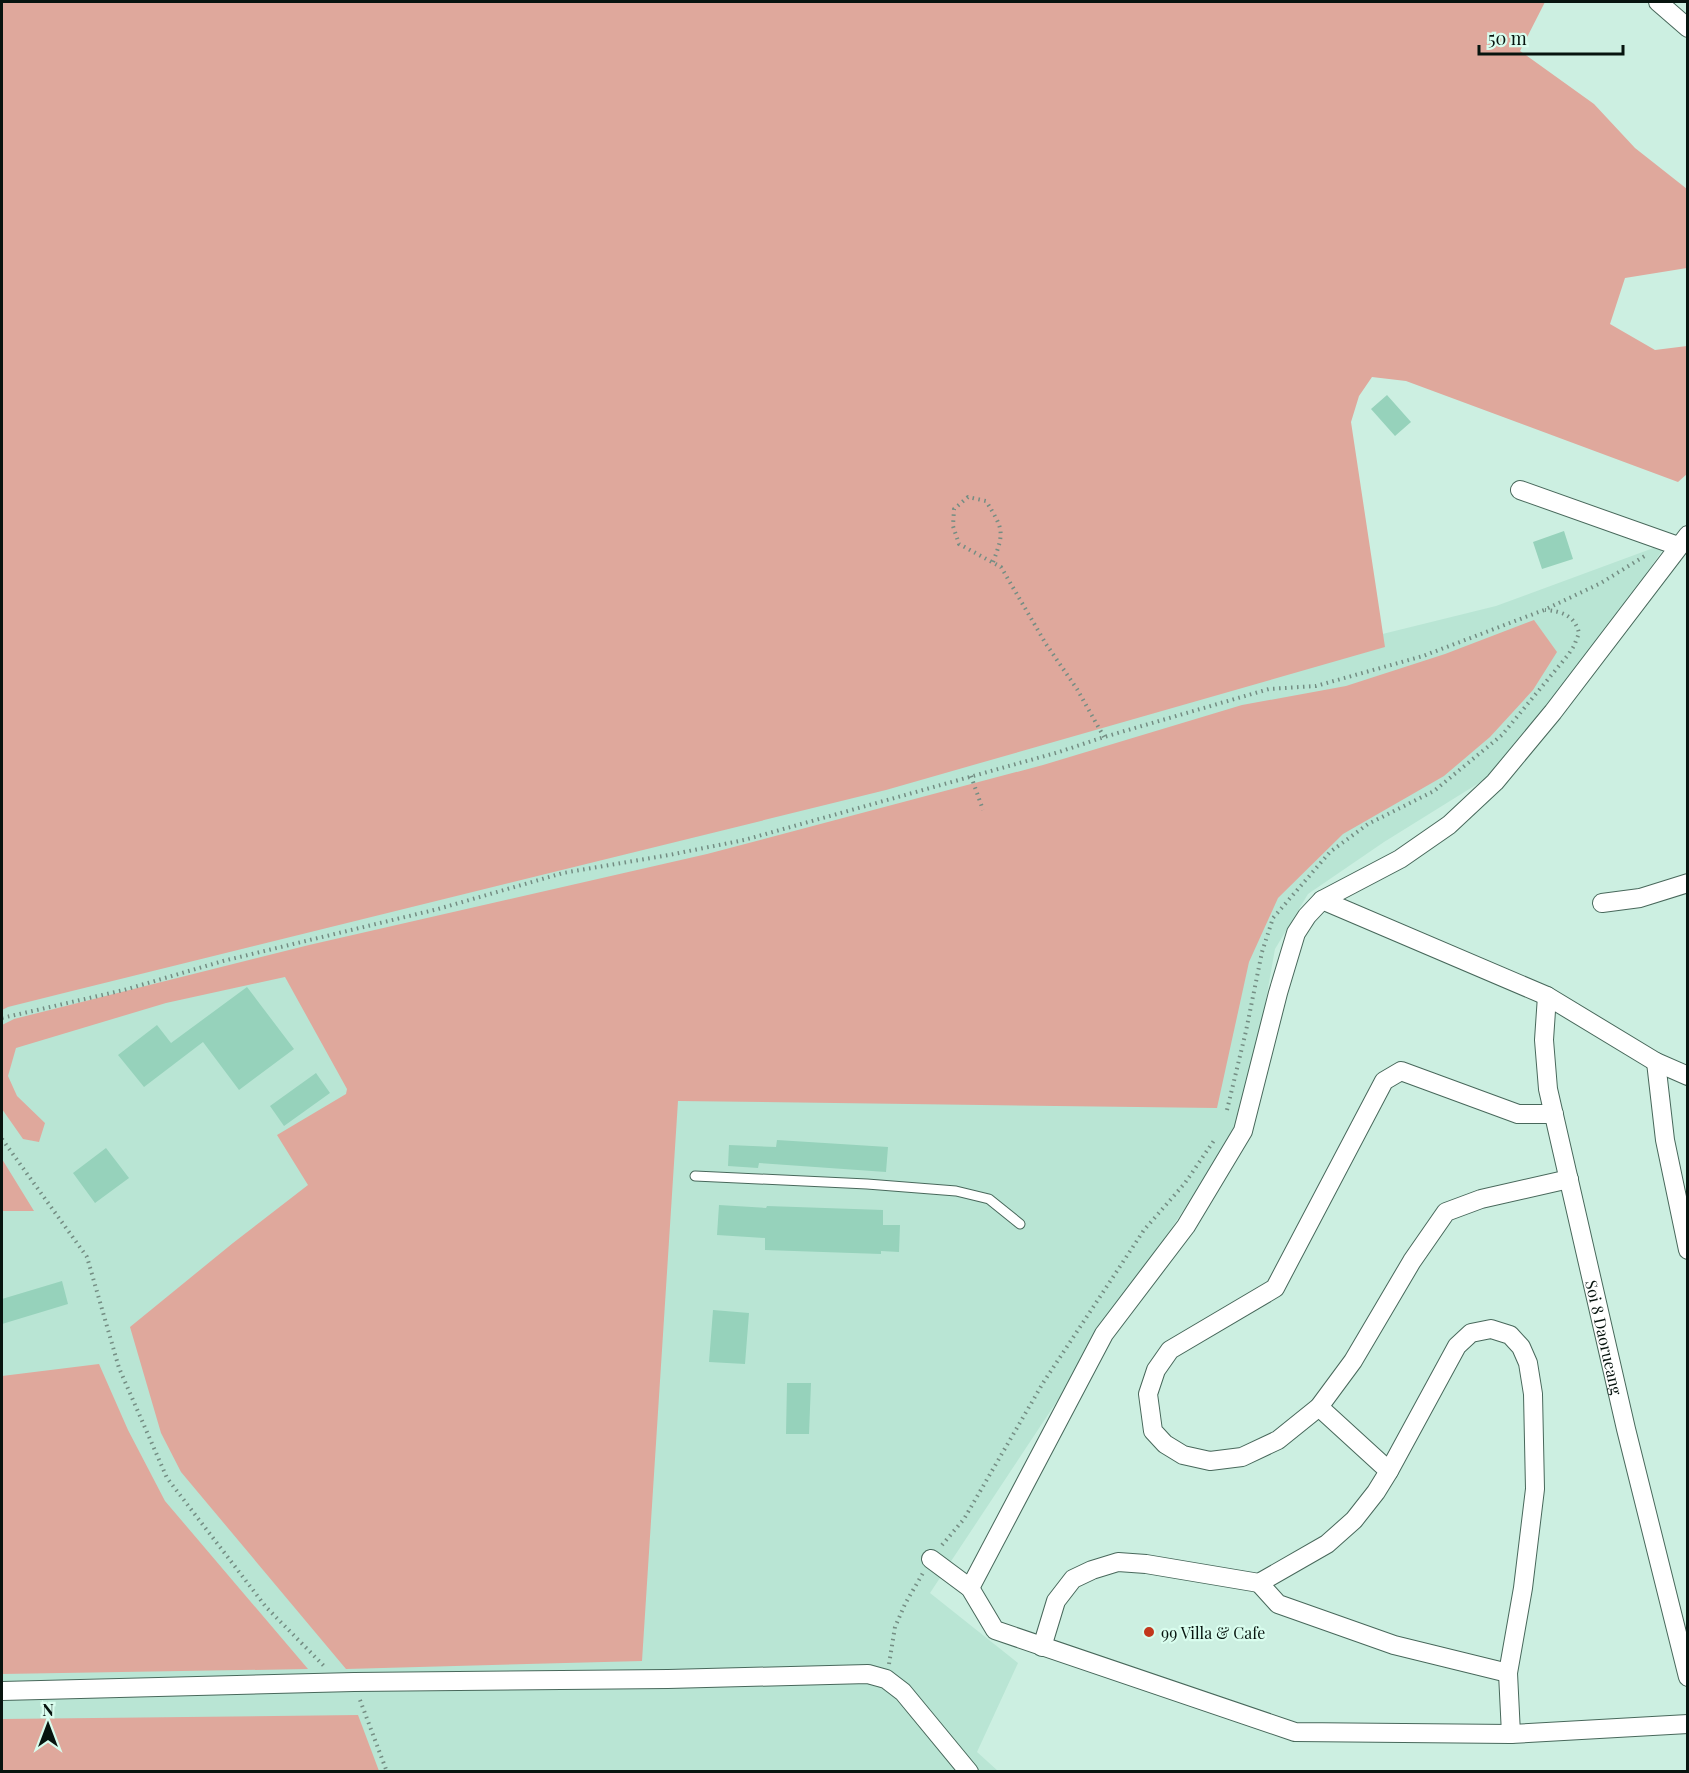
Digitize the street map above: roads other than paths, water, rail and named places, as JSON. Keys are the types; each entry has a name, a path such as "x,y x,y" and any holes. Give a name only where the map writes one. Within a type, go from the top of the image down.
{"street":[{"path":"1658,2 1688,28"},
{"path":"970,1587 1104,1334 1186,1227 1243,1131 1278,993 1296,933 1307,916 1322,900 1409,852 1449,825 1495,782 1553,712 1683,540 1520,490"},
{"path":"1602,903 1640,898 1688,883"},
{"path":"1322,900 1547,996 1656,1062 1688,1076"},
{"name":"Soi 8 Daorueang","path":"1547,996 1544,1040 1548,1089 1626,1429 1688,1677"},
{"path":"1656,1062 1665,1140 1688,1250"},
{"path":"1554,1114 1518,1114 1401,1071 1384,1081 1275,1287 1170,1350 1156,1370 1148,1394 1154,1431 1165,1444 1183,1455 1210,1461 1242,1457 1278,1440 1319,1407 1353,1361 1412,1261 1446,1212 1481,1198 1569,1179"},
{"path":"1259,1583 1327,1544 1354,1520 1389,1471 1457,1346 1471,1333 1491,1329 1510,1335 1521,1347 1528,1363 1533,1394 1535,1489 1523,1587 1508,1673 1511,1734"},
{"path":"1319,1407 1389,1471"},
{"path":"931,1559 970,1587 995,1630 1295,1732 1511,1734 1688,1724"},
{"path":"1042,1647 1056,1601 1073,1579 1118,1562 1146,1564 1259,1583 1278,1604 1394,1645 1508,1673"},
{"path":"2,1691 346,1682 668,1679 868,1674 886,1679 903,1692 969,1772"}],"lane":[{"path":"695,1176 867,1184 956,1191 989,1199 1020,1224"}],"place":[{"name":"99 Villa & Cafe","path":"1149,1632"}]}
